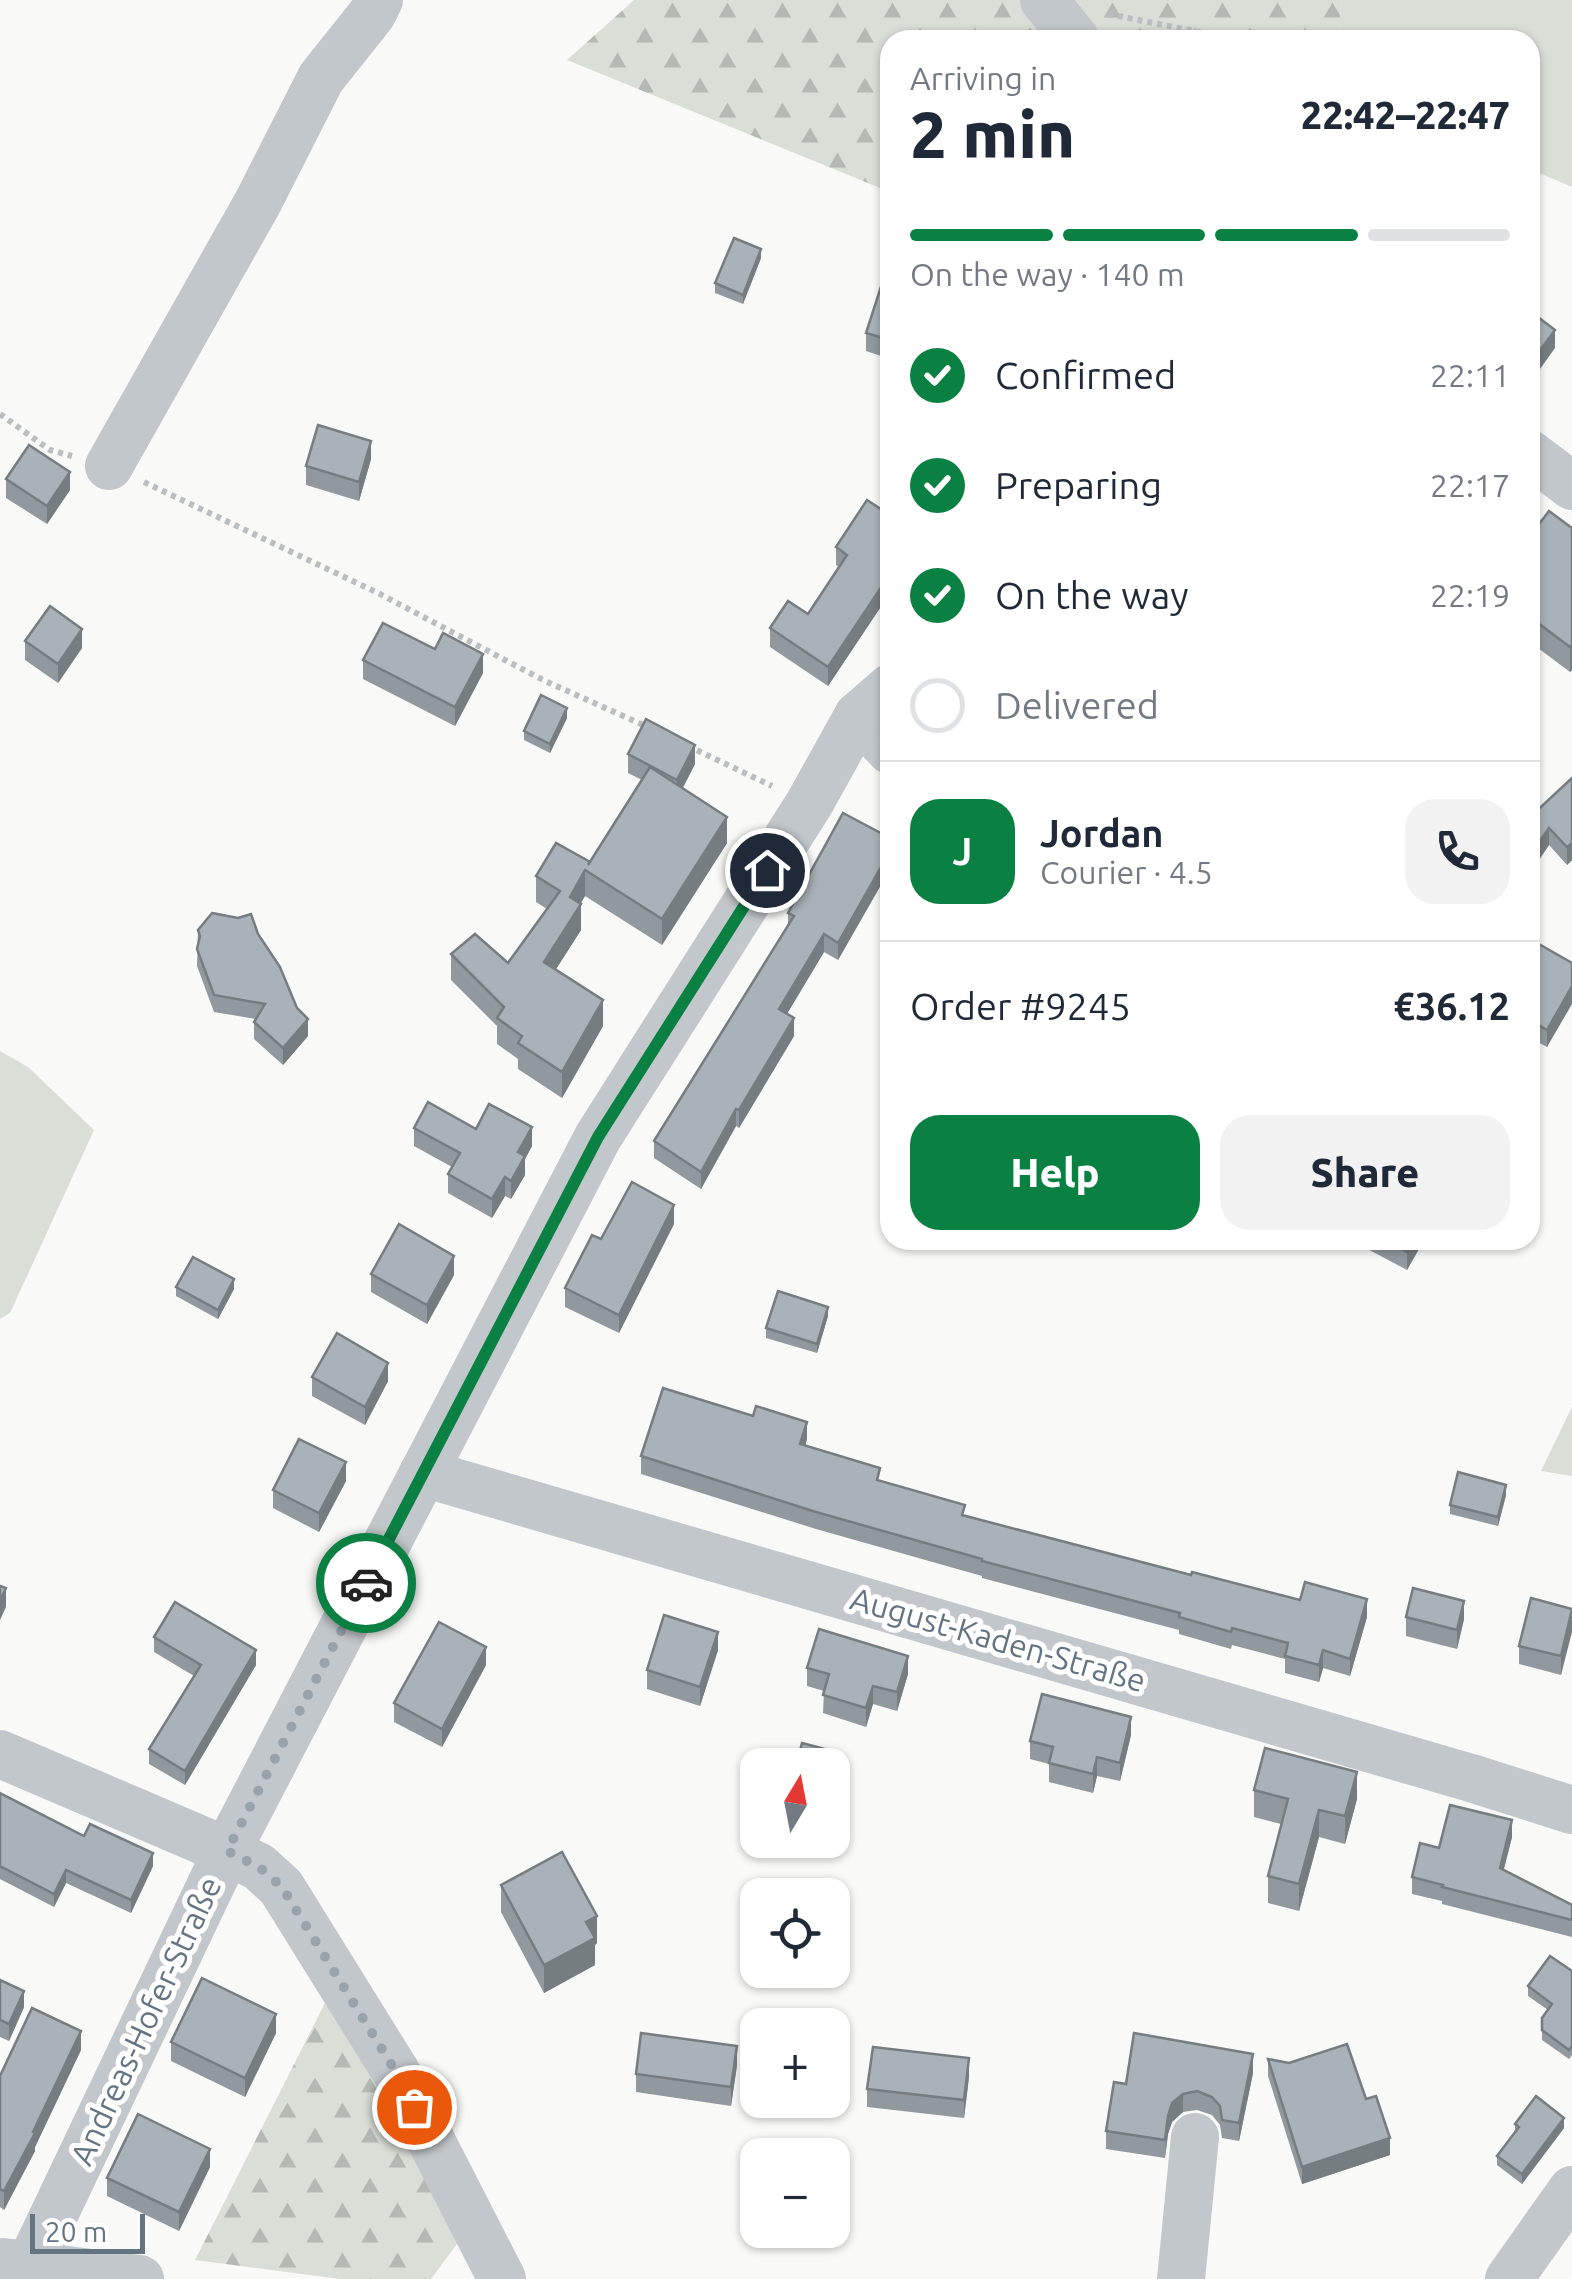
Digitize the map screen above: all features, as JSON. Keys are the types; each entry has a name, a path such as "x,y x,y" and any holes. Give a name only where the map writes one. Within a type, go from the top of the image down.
{"street":[{"path":"109,466 258,202 322,78 379,0"},
{"path":"1044,0 1068,30"},
{"path":"1540,462 1572,486"},
{"name":"Andreas-Hofer-Straße","path":"15,2264 598,1137 874,702"},
{"name":"August-Kaden-Straße","path":"423,1473 1572,1810"},
{"path":"0,1754 227,1851 259,1867 282,1887 396,2072 502,2279"},
{"path":"1182,2279 1196,2137"},
{"path":"1509,2279 1572,2190"},
{"path":"15,2264 140,2279"}],"path":[{"path":"1148,21 1191,30"},
{"path":"0,414 50,450 109,466 378,592 545,681 650,728"},
{"path":"684,744 809,804"}],"green space":[{"path":"634,0 1341,0 1340,30 880,30 880,188 567,60"},
{"path":"1341,0 1572,0 1572,187 1540,173 1540,30 1340,30"},
{"path":"0,1051 28,1067 94,1130 10,1313 0,1319"},
{"path":"1572,1407 1572,1476 1541,1471"},
{"path":"327,1999 426,2171 460,2240 431,2279 341,2279 195,2260"}],"building":[{"path":"734,238 761,249 743,295 715,283"},
{"path":"880,290 880,337 866,333"},
{"path":"1540,319 1555,330 1540,350"},
{"path":"318,425 371,441 359,482 306,466"},
{"path":"29,445 70,472 47,506 6,479"},
{"path":"867,500 880,508 880,589 828,667 770,628 788,601 808,614 847,555 836,547"},
{"path":"1549,511 1572,528 1570,647 1540,624 1540,523"},
{"path":"50,606 82,629 58,664 25,641"},
{"path":"383,623 435,649 443,633 483,654 455,707 363,660"},
{"path":"541,695 567,708 550,744 524,731"},
{"path":"646,719 695,745 677,780 628,754"},
{"path":"650,767 727,817 662,919 585,870 570,897 581,904 544,962 603,1000 562,1072 518,1043 522,1036 497,1018 504,1007 451,954 475,934 508,963 560,891 536,876 556,843 590,862"},
{"path":"1572,778 1572,843 1567,847 1549,828 1540,841 1540,808"},
{"path":"843,813 880,833 880,869 838,943 824,934 779,1009 794,1018 701,1172 654,1141 794,916 788,913"},
{"path":"212,913 238,918 251,914 297,1008 308,1019 283,1048 254,1022 265,1004 214,995 197,949 198,930"},
{"path":"1540,945 1572,963 1572,986 1547,1030 1540,1026"},
{"path":"428,1102 476,1129 489,1104 532,1127 518,1152 525,1156 511,1181 505,1177 492,1199 448,1174 460,1153 414,1128"},
{"path":"632,1182 674,1205 619,1315 565,1288 592,1235 601,1239"},
{"path":"399,1224 454,1256 427,1305 371,1274"},
{"path":"193,1257 234,1279 218,1310 176,1287"},
{"path":"778,1291 828,1307 817,1344 766,1328"},
{"path":"337,1333 388,1363 365,1407 312,1377"},
{"path":"663,1388 753,1416 756,1406 807,1422 800,1444 880,1468 877,1480 965,1505 962,1515 1300,1600 1305,1582 1367,1599 1350,1659 1323,1650 1319,1665 1285,1656 1288,1643 1232,1628 1231,1632 1179,1617 1180,1613 982,1561 641,1456"},
{"path":"299,1439 346,1462 319,1513 273,1490"},
{"path":"1458,1472 1506,1485 1498,1517 1450,1505"},
{"path":"1413,1588 1464,1601 1457,1630 1406,1617"},
{"path":"1531,1598 1572,1609 1561,1656 1519,1646"},
{"path":"175,1602 256,1650 185,1771 149,1749 201,1665 154,1637"},
{"path":"664,1615 718,1632 700,1687 647,1670"},
{"path":"439,1622 486,1647 442,1729 394,1703"},
{"path":"819,1629 908,1656 897,1692 873,1686 866,1708 823,1695 829,1674 807,1668"},
{"path":"1042,1694 1131,1717 1120,1763 1097,1757 1093,1774 1049,1763 1053,1747 1030,1741"},
{"path":"1265,1748 1357,1772 1345,1816 1319,1810 1299,1884 1268,1876 1288,1799 1254,1790"},
{"path":"0,1793 84,1836 90,1824 153,1853 131,1900 66,1870 54,1894 0,1866"},
{"path":"1450,1805 1512,1820 1500,1868 1572,1905 1572,1920 1412,1877 1420,1843 1439,1848"},
{"path":"562,1852 597,1916 586,1922 595,1938 544,1965 501,1885"},
{"path":"1550,1956 1572,1971 1569,2050 1542,2030 1542,2018 1552,2004 1528,1986"},
{"path":"202,1978 276,2014 245,2078 171,2042"},
{"path":"0,1980 24,1991 9,2024 0,2020"},
{"path":"32,2008 81,2031 4,2191 0,2189 0,2076"},
{"path":"641,2033 737,2046 731,2087 636,2074"},
{"path":"1134,2033 1253,2054 1239,2123 1222,2120 1220,2106 1212,2097 1197,2091 1183,2094 1172,2103 1165,2140 1106,2131 1114,2082 1126,2084"},
{"path":"1347,2044 1366,2099 1376,2096 1390,2138 1302,2167 1268,2059 1289,2063"},
{"path":"873,2047 969,2058 964,2100 867,2089"},
{"path":"1536,2096 1564,2118 1522,2174 1497,2156"},
{"path":"138,2114 210,2149 179,2212 107,2178"}],"way so far":[{"path":"366,1583 227,1851 259,1867 282,1887 414,2107"}],"route":[{"path":"366,1583 598,1137 767,870"}]}
